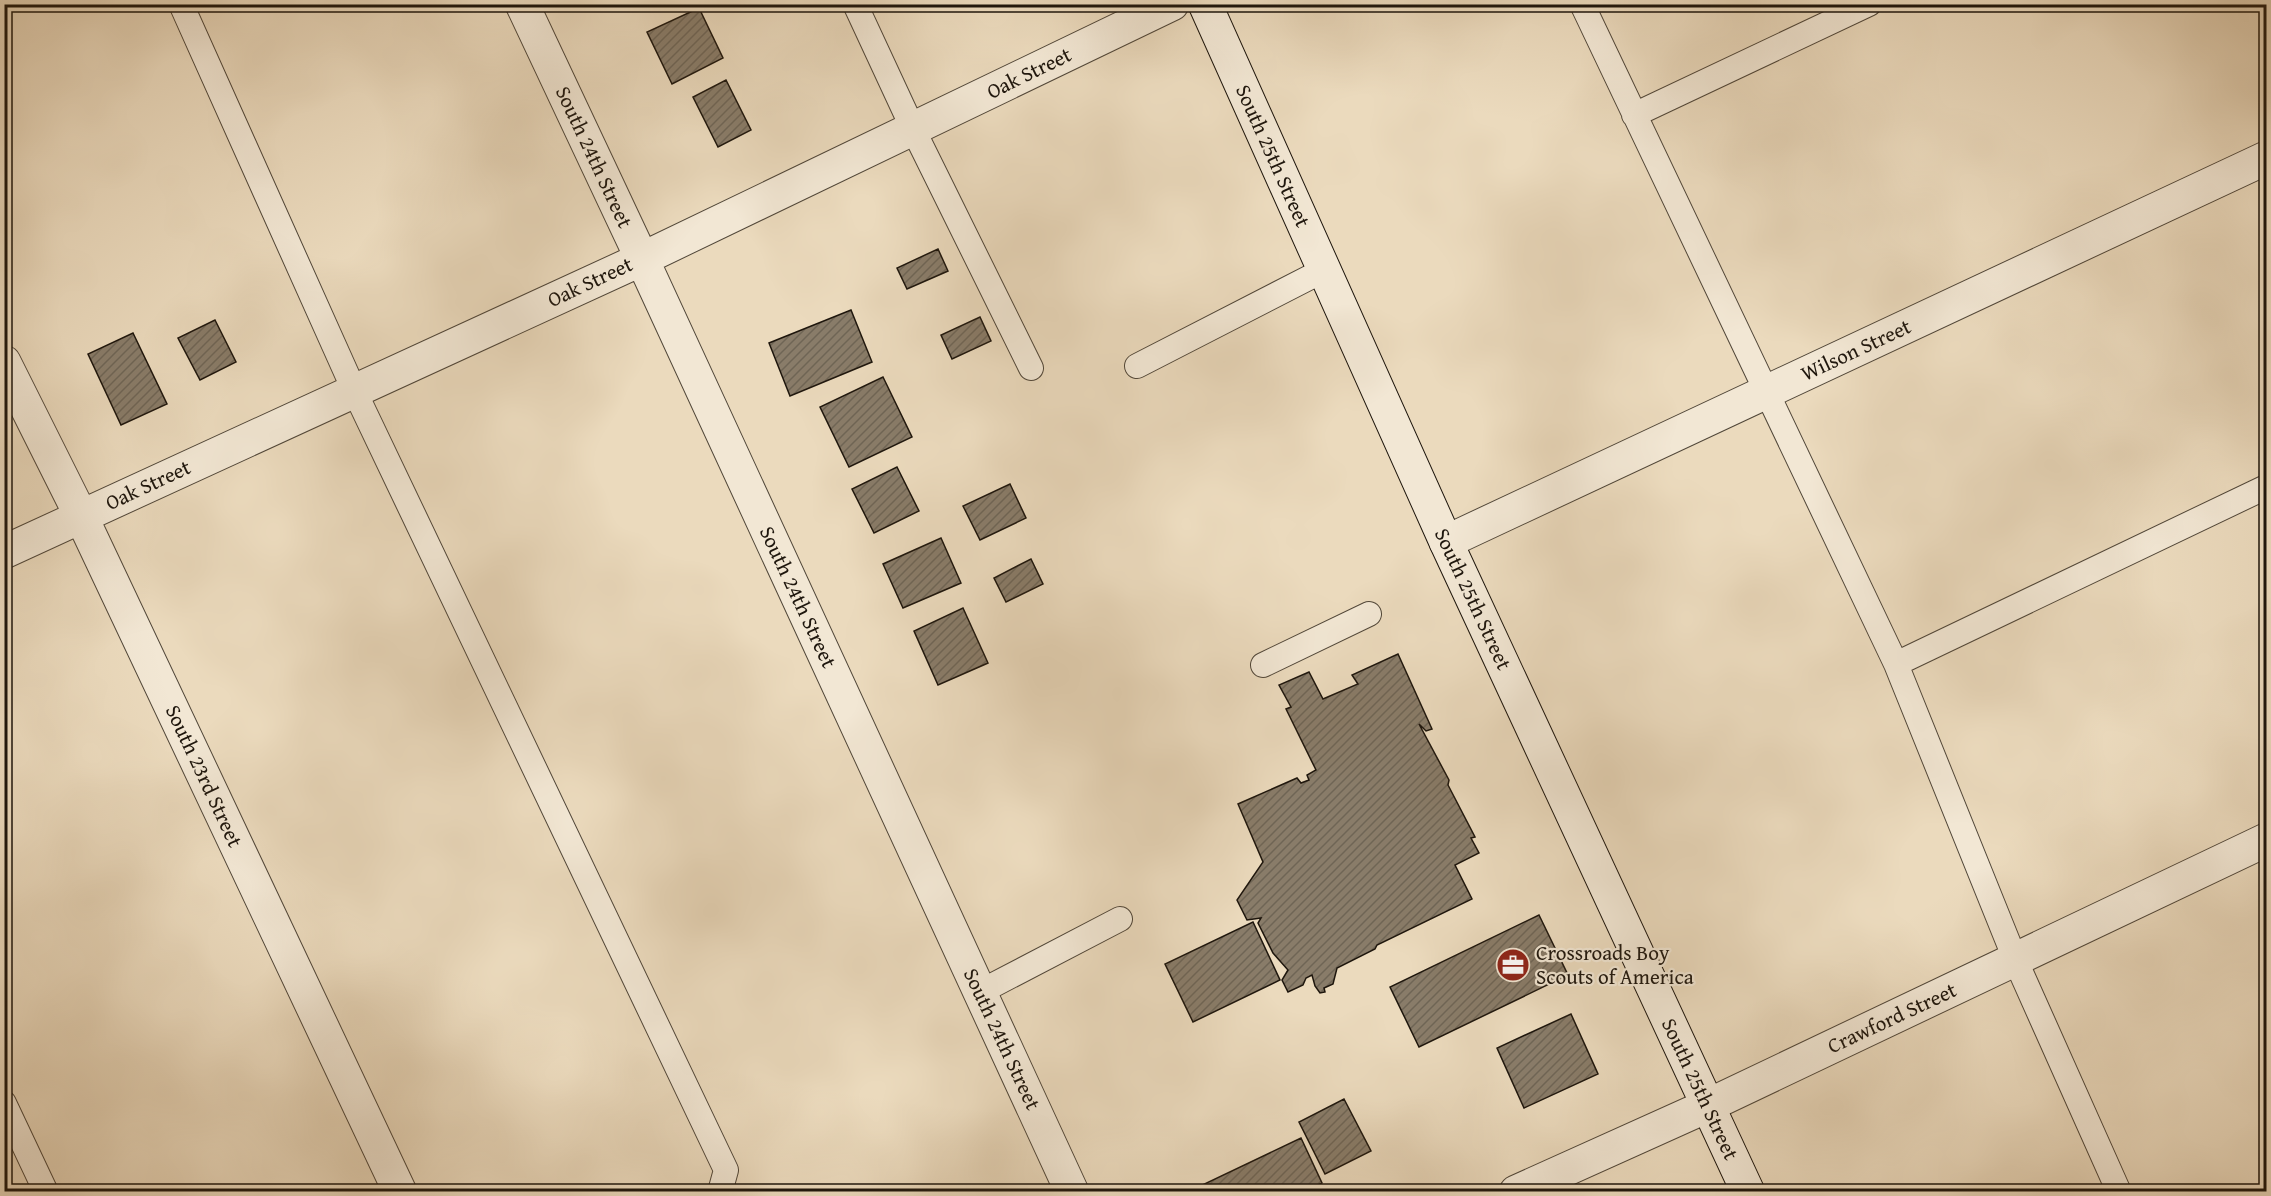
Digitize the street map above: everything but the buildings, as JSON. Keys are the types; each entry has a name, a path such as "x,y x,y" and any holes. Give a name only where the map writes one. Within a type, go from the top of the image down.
{"street":[{"name":"South 24th Street","path":"522,4 1072,1191"},
{"name":"Oak Street","path":"4,552 642,259 1172,4"},
{"name":"South 25th Street","path":"1205,4 1446,542 1748,1191"},
{"name":"Wilson Street","path":"1446,542 2266,158"},
{"name":"South 23rd Street","path":"4,362 81,516 400,1191"},
{"name":"Crawford Street","path":"1516,1191 1707,1106 2266,840"}],"lane":[{"path":"181,4 354,390 726,1170 720,1191"},
{"path":"855,4 913,129 1031,368"},
{"path":"1582,4 1765,393 1896,664 2015,959 2119,1191"},
{"path":"1634,115 1869,4"},
{"path":"1137,366 1324,270"},
{"path":"1896,664 2266,488"},
{"path":"1263,666 1369,614"},
{"path":"980,992 1120,919"},
{"path":"4,1103 46,1191"}],"place":[{"name":"Crossroads Boy Scouts of America","path":"1513,965"}]}
